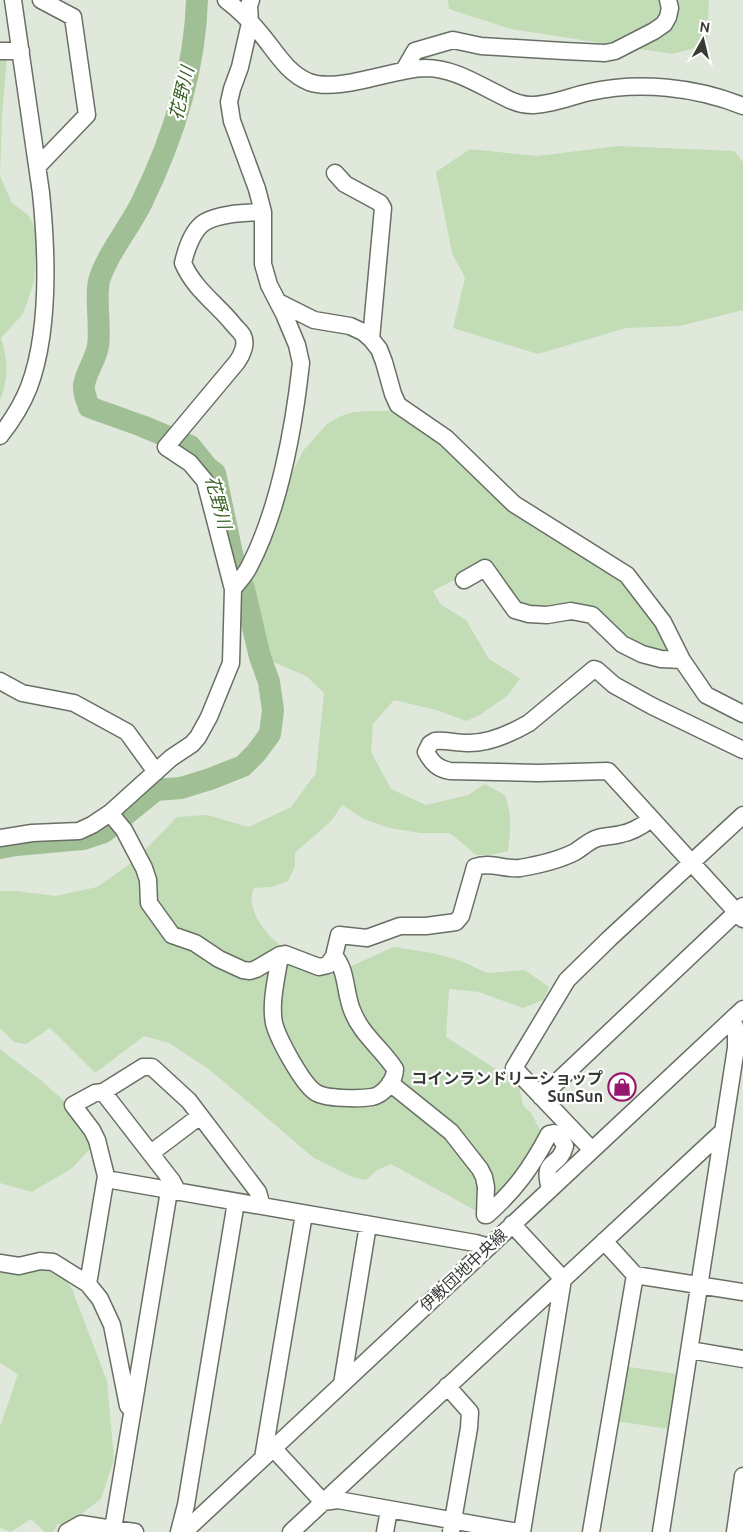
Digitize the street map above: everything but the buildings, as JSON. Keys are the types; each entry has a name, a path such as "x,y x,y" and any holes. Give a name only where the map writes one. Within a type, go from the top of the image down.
{"street":[{"path":"0,436 22,402 29,386 42,332 45,274 44,224 38,166 14,0"},
{"path":"38,166 87,115 73,17 41,0"},
{"path":"226,0 250,22 284,64 310,83 340,84 404,70 436,68 453,72 514,102 530,106 610,88 641,87 686,90 741,102"},
{"path":"233,589 248,568 260,542 281,480 299,386 301,363 296,345 269,285 263,264 263,212 257,189 232,122 229,102 240,67 250,22 250,0"},
{"path":"404,70 415,51 453,40 481,46 564,51 615,51 664,24 670,8 668,0"},
{"path":"0,51 21,51"},
{"path":"335,173 345,184 380,203 383,208 371,339"},
{"path":"0,838 32,833 79,831 92,826 110,813 171,758 192,744 209,716 231,662 233,589 205,481 190,463 166,447 178,430 242,355 244,337 228,318 200,291 184,266 184,261 194,234 205,222 232,214 263,212"},
{"path":"278,302 314,320 350,326 363,332 371,339 384,362 393,394 398,404 446,438 514,504 626,575 663,622 682,660 706,695 743,714"},
{"path":"464,580 485,568 515,610 529,614 547,615 571,611 592,615 622,644 642,654 661,659 682,660"},
{"path":"541,1096 741,913 692,863 608,771 538,773 450,771 437,766 430,759 426,752 427,749 435,741 472,743 506,735 529,723 594,669 614,685 652,706 743,750"},
{"path":"0,681 22,692 74,703 126,732 156,772"},
{"path":"110,813 124,830 144,868 148,880 149,903 172,935 195,943 218,959 243,970 250,971 285,954 319,967 328,965 334,956 339,935 367,938 400,926 426,926 456,922 461,916 475,867 492,865 508,869 541,863 575,852 598,838 624,834 638,829 651,819"},
{"path":"592,1150 514,1068 567,980 743,815"},
{"path":"280,955 274,998 274,1024 279,1037 298,1070 316,1094 336,1098 372,1097 380,1094 390,1083 395,1074 395,1069 359,1024 352,1012 341,967 338,959 334,956"},
{"path":"661,1532 723,1131 737,1084 736,1031 738,1014"},
{"name":"伊敷団地中央線","path":"184,1532 738,1014"},
{"path":"88,1284 106,1180 97,1140 92,1130 73,1105 95,1093 103,1092 143,1067 152,1067 189,1102 258,1192 262,1206"},
{"path":"390,1083 450,1132 480,1169 486,1187 485,1215 488,1215 514,1190 529,1171 549,1134 554,1133 559,1135 565,1146 561,1154 548,1168 546,1175 550,1189"},
{"path":"103,1092 172,1181 174,1191 130,1416 113,1529"},
{"path":"151,1153 200,1116"},
{"path":"291,1532 723,1131"},
{"path":"106,1180 368,1224 489,1247"},
{"path":"179,1532 186,1505 236,1202"},
{"path":"304,1214 268,1453 322,1502 338,1500 389,1510 452,1526 520,1532 563,1279"},
{"path":"342,1384 368,1224"},
{"path":"512,1224 563,1279"},
{"path":"604,1241 635,1275 743,1292"},
{"path":"0,1264 19,1266 40,1261 53,1262 88,1284 100,1299 112,1325 130,1416"},
{"path":"591,1532 635,1275"},
{"path":"690,1350 743,1359"},
{"path":"447,1386 470,1412 469,1428 452,1526"},
{"path":"735,1532 743,1476"},
{"path":"385,1532 389,1510"},
{"path":"67,1532 81,1524 134,1532"}],"green space":[{"path":"448,0 709,0 707,45 672,54 511,29 449,9"},
{"path":"0,57 7,57 2,115 0,176"},
{"path":"618,146 734,151 743,162 743,310 680,326 626,328 538,354 453,328 465,278 452,253 436,172 470,149 537,156"},
{"path":"0,176 12,203 28,215 37,230 34,282 23,314 1,338 7,369 0,400"},
{"path":"402,410 622,578 649,606 673,652 666,655 629,642 593,611 546,613 518,606 482,565 433,591 440,604 466,620 489,659 520,679 507,696 467,721 436,710 394,700 373,724 371,752 391,789 426,805 468,795 485,784 505,795 510,823 508,851 491,855 476,855 450,833 421,833 389,828 364,819 342,805 332,820 295,853 295,866 288,881 271,887 254,888 252,905 255,914 272,938 286,950 331,975 394,947 433,953 461,961 487,973 525,970 549,987 543,1000 523,1008 479,992 449,989 446,1037 502,1073 517,1076 523,1105 531,1113 540,1130 538,1149 521,1176 478,1212 391,1164 377,1170 366,1180 352,1177 314,1158 210,1070 169,1043 144,1036 95,1073 50,1028 26,1044 14,1042 0,1028 0,891 56,896 97,887 134,861 177,817 207,815 249,827 291,807 316,773 324,693 306,676 264,658 245,619 248,586 290,477 303,451 327,424 341,416 354,412"},
{"path":"0,1049 43,1082 73,1109 93,1146 72,1168 32,1192 0,1183"},
{"path":"0,1261 59,1267 72,1289 107,1381 114,1459 101,1499 65,1526 58,1524 53,1532 45,1532 31,1519 11,1532 0,1528 0,1424 18,1374 0,1363"},
{"path":"623,1366 677,1374 669,1429 615,1421"}],"waterway":[{"name":"花野川","path":"0,848 83,839 104,832 156,790 181,788 243,766 256,753 270,734 273,710 269,682 260,657 244,589 233,558 215,473 207,467 190,446 89,407 84,391 85,380 98,346 99,281 112,252 141,204 163,156 187,79 192,53 197,0"}],"place":[{"name":"コインランドリーショップ SunSun","path":"622,1087"}]}
